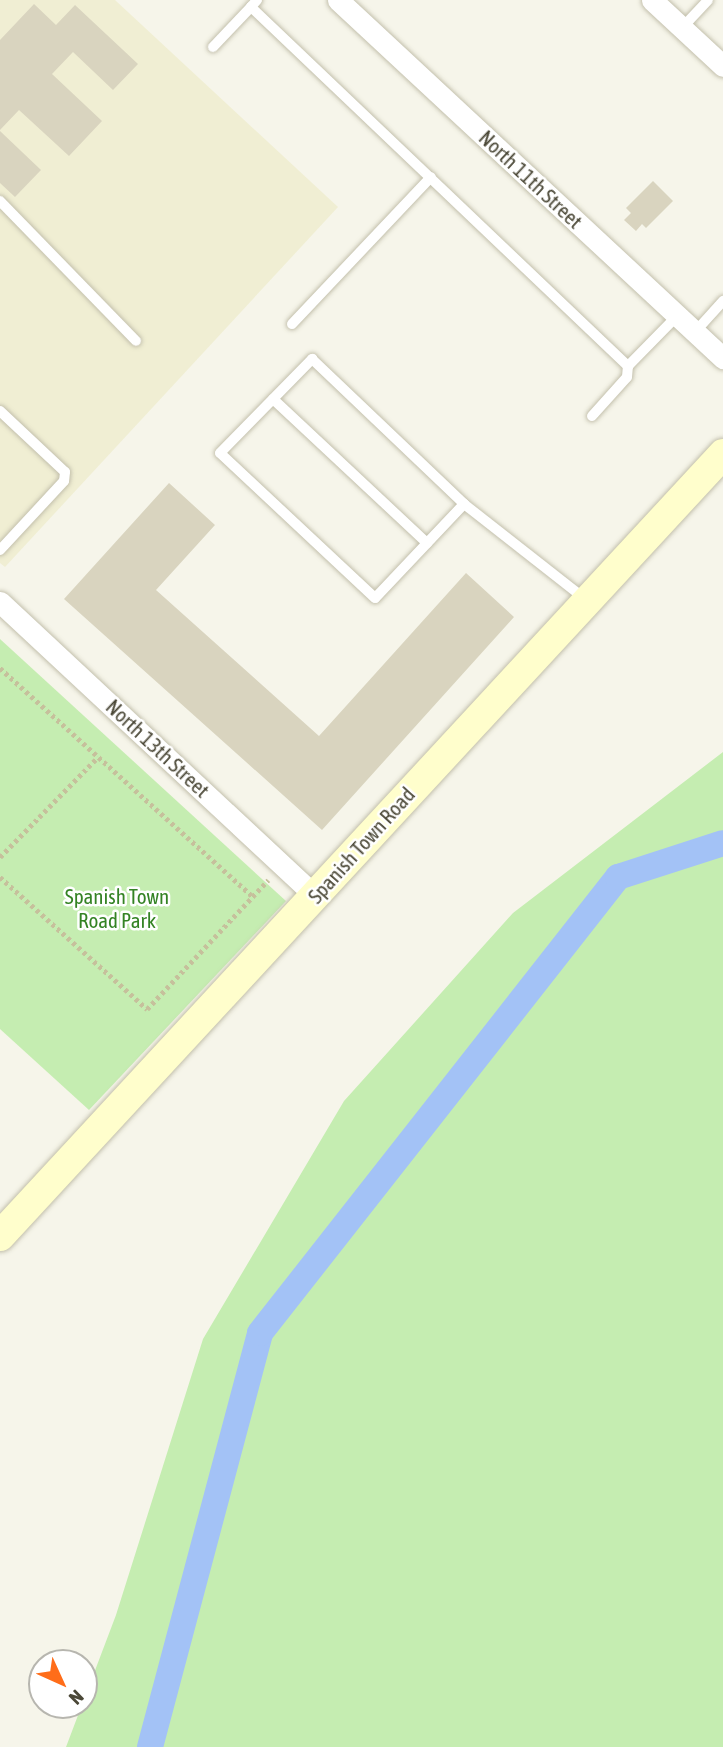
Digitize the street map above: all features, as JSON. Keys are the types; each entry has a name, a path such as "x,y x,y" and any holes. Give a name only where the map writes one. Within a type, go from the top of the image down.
{"street":[{"name":"North 11th Street","path":"338,0 723,358"},
{"path":"652,0 723,66"},
{"name":"Spanish Town Road","path":"2,1229 315,896 723,454"},
{"name":"North 13th Street","path":"0,602 315,896"}],"lane":[{"path":"682,28 708,0"},
{"path":"213,47 254,4 628,366"},
{"path":"292,324 431,177"},
{"path":"0,201 136,341"},
{"path":"695,332 723,301"},
{"path":"592,416 627,377 628,366 677,316"},
{"path":"464,504 375,598 220,453 312,359 464,504 587,601"},
{"path":"273,399 427,542"},
{"path":"0,411 65,472 64,481 0,550"}],"path":[{"path":"0,668 253,897"},
{"path":"0,857 98,757"},
{"path":"0,877 147,1009 282,864"}],"shaded area":[{"path":"0,0 115,0 338,207 5,567 0,563"}],"green space":[{"name":"Spanish Town Road Park","path":"0,639 286,901 89,1110 0,1029"},
{"path":"723,752 723,1747 66,1747 77,1719 98,1719 98,1663 116,1615 203,1339 344,1101 513,913"}],"building":[{"path":"34,4 56,25 75,5 138,64 113,90 73,52 52,74 102,121 69,156 19,110 0,130 0,40"},
{"path":"0,131 41,170 15,197 0,183"},
{"path":"653,181 673,201 646,228 642,224 636,231 624,220 631,213 626,208"},
{"path":"169,483 215,525 156,590 319,736 466,573 514,617 322,830 64,599"}],"waterway":[{"path":"150,1747 260,1333 618,877 723,843"}]}
